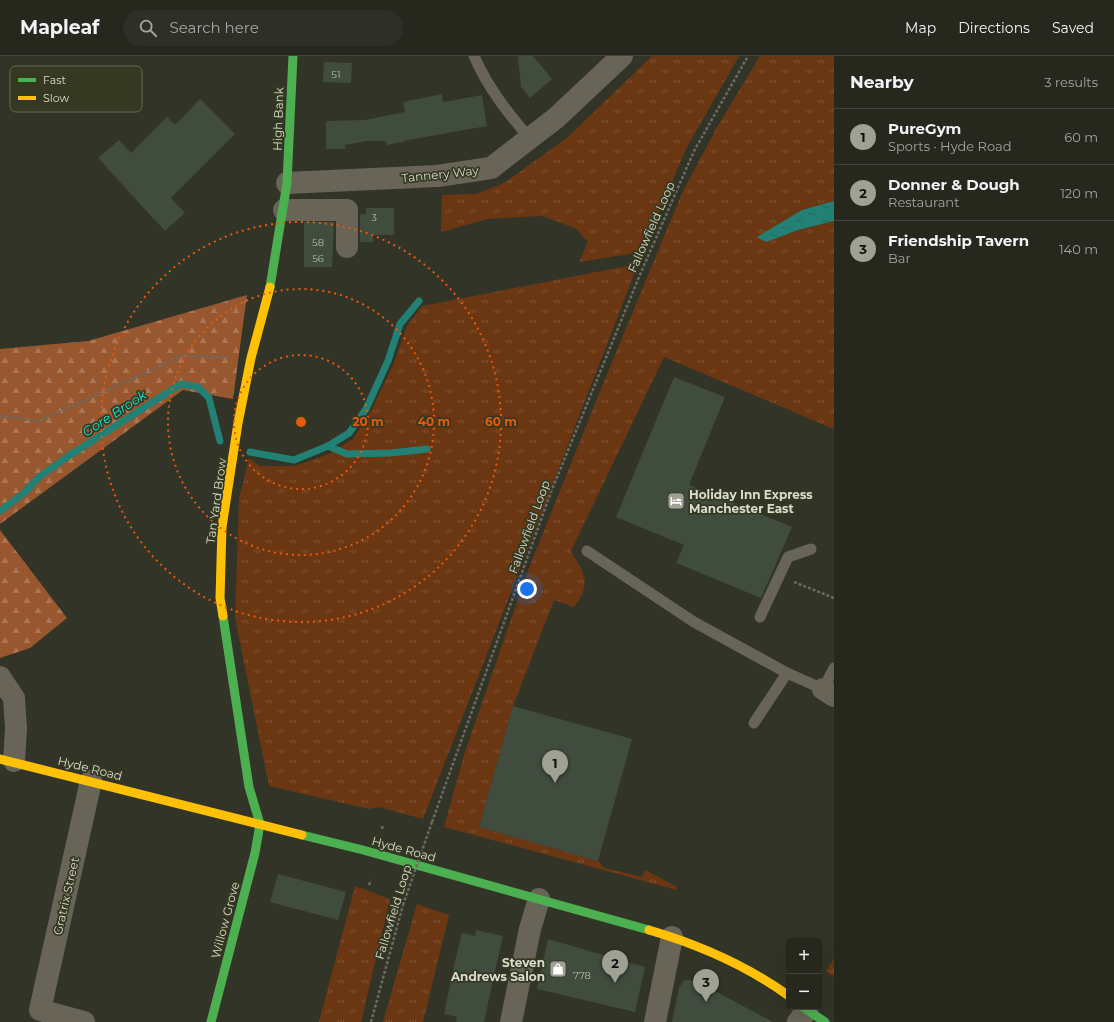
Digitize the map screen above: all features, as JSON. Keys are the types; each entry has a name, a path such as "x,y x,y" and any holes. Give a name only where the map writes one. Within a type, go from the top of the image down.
{"main road":[{"name":"High Bank","path":"287,183 293,56"},
{"name":"Tan Yard Brow","path":"260,824 250,787 220,598 222,527 238,423 252,358 268,299 284,210 287,183"},
{"name":"Hyde Road","path":"7,760 260,824 539,899 672,937 705,947 734,961 786,994"},
{"name":"Willow Grove","path":"211,1022 255,853 260,824"},
{"path":"803,1013 825,1022"}],"street":[{"name":"Tannery Way","path":"287,183 437,176 491,168 556,118 622,56"},
{"path":"284,210 347,210 348,247"},
{"path":"0,677 14,698 16,728 7,760"},
{"name":"Gratrix Street","path":"84,1022 40,1010 91,781"},
{"path":"511,1022 530,929 539,899"},
{"path":"655,1022 672,937"}],"lane":[{"path":"474,56 481,73 497,100 530,139"},
{"path":"760,616 788,557 811,549"},
{"path":"587,551 694,622 787,673 829,693 834,668"},
{"path":"754,723 787,673"}],"path":[{"name":"Fallowfield Loop","path":"371,1022 403,905 552,492 639,277 694,151 748,56"},
{"path":"0,416 40,421 182,356 252,358"},
{"path":"779,575 834,598"},
{"path":"382,829 383,824"},
{"path":"369,885 370,880"}],"green space":[{"path":"652,56 739,56 686,149 642,252 579,262 588,242 575,228 542,216 487,219 441,232 442,195 476,194 504,183 568,137"},
{"path":"760,56 834,56 834,201 802,210 766,242 798,230 834,221 834,429 664,357 571,551 583,573 585,585 583,591 574,607 554,600 513,706 479,827 598,861 604,868 642,877 645,870 677,887 677,890 444,827 464,755 527,573 603,384 682,193 716,129"},
{"path":"638,264 423,819 379,807 369,809 269,786 235,618 239,499 249,458 260,466 295,466 329,454 353,439 372,409 394,363 407,326 422,306"},
{"path":"247,295 233,399 183,390 0,524 0,349 88,341"},
{"path":"0,530 67,618 30,648 0,658"},
{"path":"355,886 390,899 361,1022 319,1022"},
{"path":"417,904 449,915 423,1022 383,1022"},
{"path":"834,959 834,977 826,971"}],"water":[{"path":"834,201 834,221 798,230 766,242 757,237 802,210"}],"building":[{"path":"518,56 533,56 552,79 530,98 521,87"},
{"path":"324,62 352,63 351,83 323,82"},
{"path":"442,94 443,102 482,95 487,126 386,145 386,141 367,141 345,145 345,149 326,149 326,121 364,120 405,112 403,102"},
{"path":"200,99 235,134 171,198 185,213 165,231 98,158 119,140 131,153 167,117 175,125"},
{"path":"366,208 394,208 394,235 373,235 373,242 360,242 360,214 366,214"},
{"path":"304,222 334,222 332,267 304,267"},
{"name":"Holiday Inn Express Manchester East","path":"674,377 725,397 689,485 792,527 761,598 676,563 684,545 616,517"},
{"path":"513,706 632,739 598,861 479,827"},
{"path":"278,874 346,892 338,920 270,902"},
{"path":"476,930 503,936 484,1022 456,1022 457,1017 444,1014 455,961 462,933 475,936"},
{"path":"548,939 645,967 635,1012 537,989"},
{"path":"684,980 690,980 702,984 773,1022 672,1022 679,988"}],"waterway":[{"path":"250,452 294,460 328,446 349,433 366,409 388,361 400,324 419,301"},
{"name":"Gore Brook","path":"0,511 24,493 39,477 70,455 181,384 198,387 209,398 220,441"},
{"name":"Gore Brook","path":"328,446 347,454 391,453 427,449"}],"traffic: fast":[{"path":"270,287 287,183 293,56"},
{"path":"211,1022 255,853 260,824 249,787 223,616"},
{"path":"302,835 363,850 649,930"},
{"path":"807,1010 825,1022"}],"traffic: slow":[{"path":"223,616 220,598 222,527 238,423 251,358 270,287"},
{"path":"0,759 302,835"},
{"path":"649,930 686,942 722,957 739,965 786,994"}],"place":[{"name":"Holiday Inn Express Manchester East","path":"676,501"},
{"name":"PureGym","path":"555,783"},
{"name":"Steven Andrews Salon","path":"558,969"},
{"name":"Donner & Dough","path":"615,983"},
{"name":"Friendship Tavern","path":"706,1002"}]}
